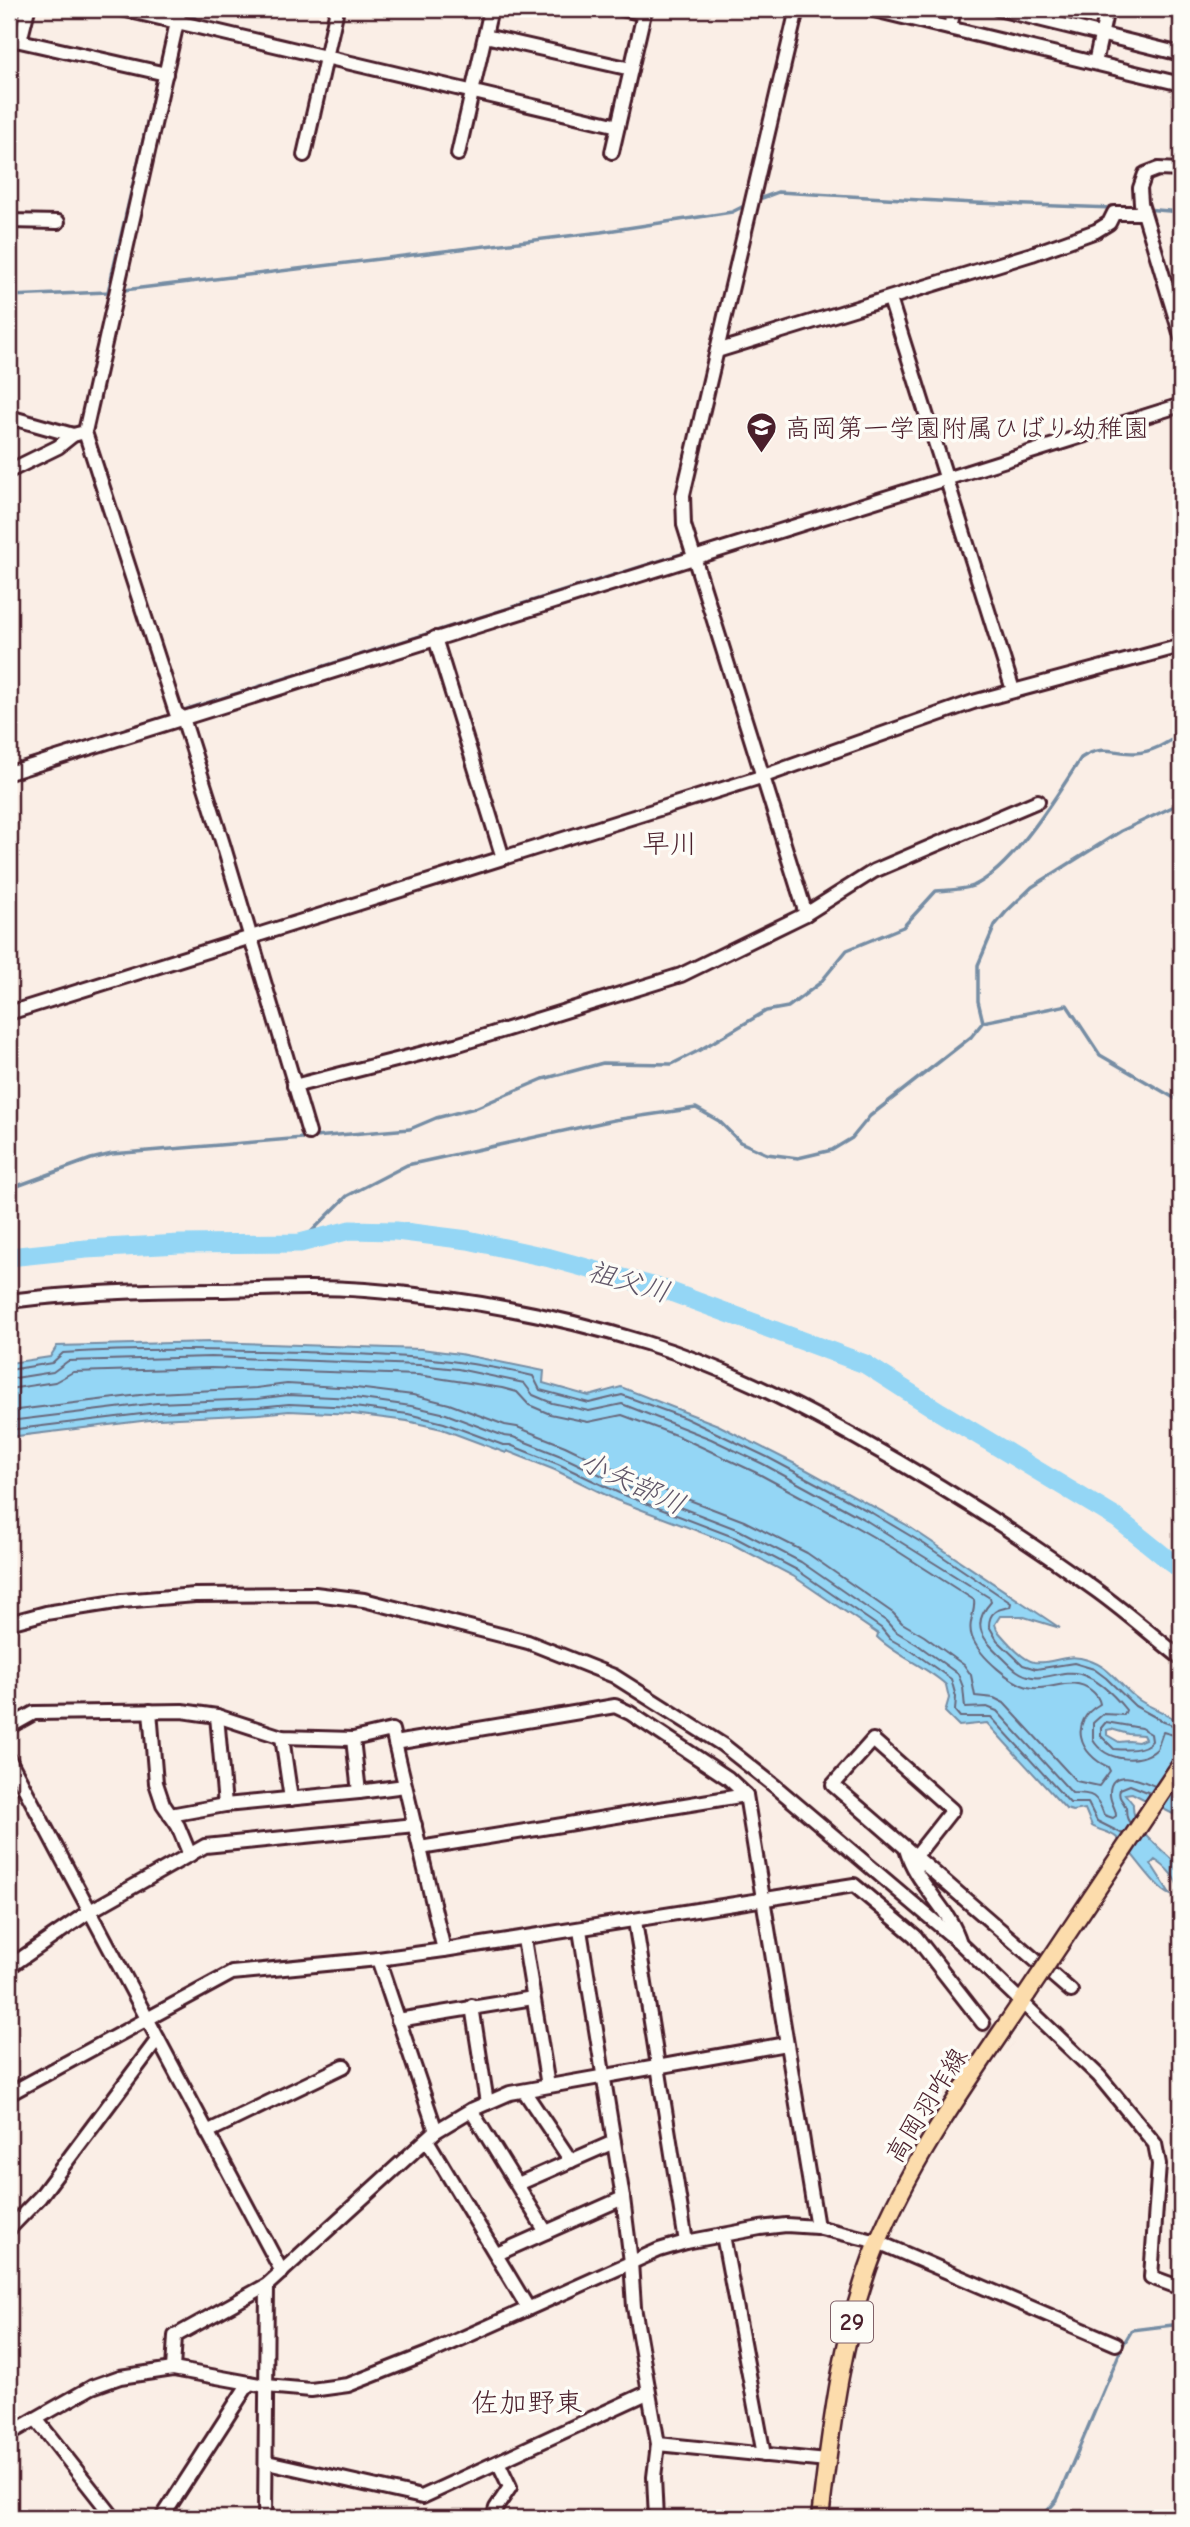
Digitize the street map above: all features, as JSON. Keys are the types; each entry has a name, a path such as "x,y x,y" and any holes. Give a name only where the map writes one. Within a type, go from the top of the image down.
{"main road":[{"name":"高岡羽咋線","path":"820,2518 844,2351 861,2288 878,2242 930,2139 1181,1764"}],"street":[{"path":"28,9 14,39 166,74"},
{"path":"122,9 618,126"},
{"path":"180,9 79,433 179,715 309,1133"},
{"path":"304,155 337,9"},
{"path":"458,154 491,9"},
{"path":"612,152 645,11 622,9"},
{"path":"797,9 683,495 684,524 692,552 806,914"},
{"path":"870,9 1181,84"},
{"path":"950,28 954,9"},
{"path":"998,9 1181,54"},
{"path":"1095,63 1107,9"},
{"path":"1167,9 1181,12"},
{"path":"485,36 631,69"},
{"path":"1181,170 1158,169 1145,174 1140,188 1142,208 1181,336"},
{"path":"717,351 890,299 1096,231 1109,223 1114,213 1142,208"},
{"path":"9,221 58,222"},
{"path":"890,299 1013,690"},
{"path":"9,773 179,715 435,638 692,552 945,473 1181,405"},
{"path":"9,417 79,433"},
{"path":"9,471 58,447 79,433"},
{"path":"435,638 503,858"},
{"path":"9,1013 761,777 1013,690 1181,646"},
{"path":"294,1086 485,1036 681,975 806,914 874,872 1038,801"},
{"path":"9,1301 64,1294 147,1290 363,1290 496,1307 649,1343 722,1371 797,1405 951,1492 1099,1593 1181,1658"},
{"path":"9,1623 46,1613 122,1601 195,1595 315,1594 364,1600 528,1642 614,1676 723,1745 827,1830 1025,1998 1099,2076 1155,2144 1158,2164 1151,2277 1181,2288"},
{"path":"395,1743 615,1706 630,1713 728,1778 746,1795 817,2227"},
{"path":"150,1711 156,1783 163,1804 178,1826 190,1855"},
{"path":"9,1727 34,1713 182,1711 217,1716 282,1737 353,1739 392,1730 444,1950"},
{"path":"217,1716 225,1805"},
{"path":"282,1737 291,1799"},
{"path":"353,1739 359,1792"},
{"path":"960,1944 956,1928 911,1867 911,1853 952,1811 873,1740 832,1785 911,1853 1071,1991"},
{"path":"9,1759 282,2272"},
{"path":"170,1815 225,1805 405,1786"},
{"path":"420,1848 746,1795"},
{"path":"9,1967 90,1911 205,1846 415,1825"},
{"path":"9,2094 232,1973 444,1950 854,1885 915,1936 982,2023"},
{"path":"635,1921 686,2242"},
{"path":"580,1930 632,2262 634,2307 647,2393 658,2444 654,2477 656,2518"},
{"path":"524,1938 548,2086"},
{"path":"378,1959 432,2135 528,2308"},
{"path":"398,2020 533,1998"},
{"path":"472,2006 487,2103"},
{"path":"9,2229 40,2197 158,2039"},
{"path":"173,2369 175,2336 267,2285 432,2135 471,2110 510,2093 786,2044"},
{"path":"208,2132 344,2066"},
{"path":"524,2091 571,2161"},
{"path":"471,2110 546,2232"},
{"path":"517,2184 614,2142"},
{"path":"497,2254 622,2198"},
{"path":"9,2434 92,2387 120,2377 173,2369 266,2386 311,2390 348,2385 427,2354 632,2262 686,2242 786,2225 817,2227 878,2242 1116,2344"},
{"path":"723,2235 764,2455"},
{"path":"265,2518 267,2285"},
{"path":"162,2518 249,2383"},
{"path":"267,2462 422,2497 647,2393"},
{"path":"36,2419 114,2518"},
{"path":"658,2444 827,2461"},
{"path":"493,2518 496,2508 510,2487 498,2462"}],"water":[{"name":"小矢部川","path":"211,1342 421,1349 460,1354 544,1371 543,1383 589,1396 621,1387 718,1425 805,1469 905,1524 1060,1628 1021,1616 1000,1616 995,1624 997,1630 1024,1657 1034,1662 1073,1657 1096,1663 1139,1700 1181,1724 1181,1818 1132,1793 1125,1794 1133,1804 1137,1823 1150,1840 1181,1869 1181,1915 1178,1887 1167,1869 1155,1860 1151,1864 1171,1895 1158,1885 1117,1838 1092,1826 1085,1809 1066,1809 987,1723 959,1726 945,1712 949,1698 946,1685 938,1678 893,1650 877,1637 878,1634 793,1576 732,1544 616,1500 555,1470 507,1451 506,1453 442,1429 407,1421 353,1414 289,1411 158,1419 9,1437 9,1363 50,1357 57,1346","holes":["1107,1730 1143,1735 1145,1739 1138,1742 1119,1742 1107,1735"]}],"waterway":[{"path":"188,21 202,9"},
{"path":"1024,9 1181,47"},
{"path":"9,296 108,292 166,41 169,38"},
{"path":"762,198 778,192 1113,208"},
{"path":"124,290 601,232 732,212 744,206"},
{"path":"1145,209 1181,212"},
{"path":"863,498 1181,398"},
{"path":"696,550 722,543"},
{"path":"181,711 688,552"},
{"path":"9,766 174,714"},
{"path":"9,1189 112,1154 410,1129 436,1118 475,1108 543,1079 603,1063 672,1064 766,1011 788,1007 820,983 847,950 903,927 936,891 973,886 988,877 1033,829 1081,758 1101,750 1135,753 1148,751 1181,734"},
{"path":"983,1022 978,1001 978,965 995,925 1006,912 1032,887 1121,831 1181,803"},
{"path":"300,1243 347,1196 407,1165 614,1120 696,1108 719,1121 740,1142 767,1154 798,1158 832,1150 852,1138 870,1116 971,1037 983,1022 1067,1005 1100,1055 1181,1102"},
{"name":"祖父川","path":"9,1257 86,1249 180,1244 300,1243 350,1230 396,1231 468,1240 550,1258 663,1289 865,1364 1118,1519 1181,1570"},
{"path":"1041,2518 1057,2500 1123,2345 1132,2330 1181,2324"}],"tunnel":[{"path":"983,2023 1010,2047"}],"place":[{"name":"高岡第一学園附属ひばり幼稚園","path":"762,455"}],"district":[{"name":"早川","path":"670,843"},
{"name":"佐加野東","path":"527,2402"}]}
